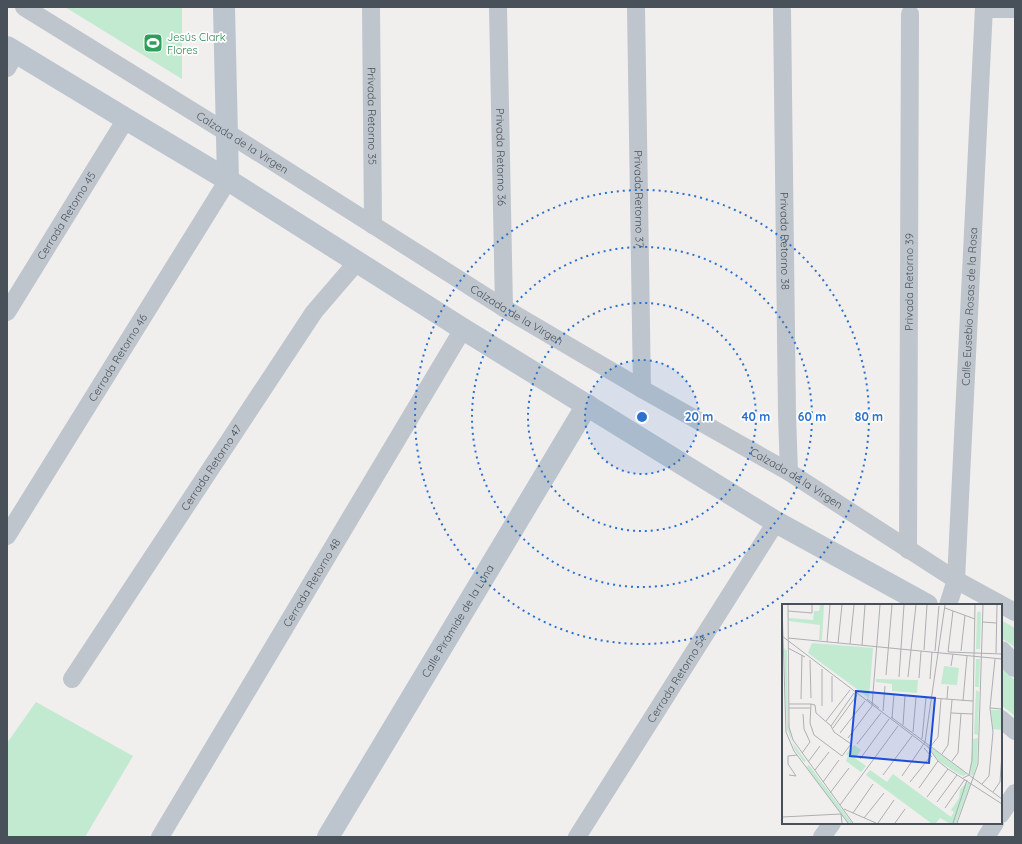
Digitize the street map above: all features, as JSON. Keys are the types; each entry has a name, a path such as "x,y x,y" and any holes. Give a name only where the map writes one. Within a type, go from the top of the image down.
{"main road":[{"path":"224,7 228,180"},
{"path":"10,55 126,119 228,180 463,329 776,522 925,604"},
{"name":"Calle Pirámide de la Luna","path":"328,837 587,405"},
{"path":"1002,653 1015,666"}],"street":[{"name":"Calzada de la Virgen","path":"24,7 226,132 504,308 642,389 789,472 956,580 1000,604"},
{"name":"Privada Retorno 35","path":"371,7 373,225"},
{"name":"Privada Retorno 36","path":"498,7 504,308"},
{"name":"Privada Retorno 37","path":"636,8 642,389"},
{"path":"984,8 1015,9"},
{"name":"Calle Eusebio Rosas de la Rosa","path":"948,604 956,580 984,8"},
{"name":"Privada Retorno 38","path":"782,10 789,472"},
{"name":"Privada Retorno 39","path":"908,550 910,14"},
{"name":"Cerrada Retorno 45","path":"7,312 126,119"},
{"name":"Cerrada Retorno 46","path":"7,536 228,180"},
{"name":"Cerrada Retorno 47","path":"72,678 314,312 357,262"},
{"name":"Cerrada Retorno 48","path":"160,837 463,329"},
{"name":"Cerrada Retorno 54","path":"577,837 776,522"},
{"name":"Calzada de la Virgen","path":"1002,605 1015,612"},
{"path":"1002,720 1015,731"},
{"path":"1002,812 1015,793"},
{"path":"822,837 831,824"},
{"path":"986,837 994,824"}],"green space":[{"name":"Jesús Clark Flores","path":"65,7 182,7 182,79"},
{"path":"1002,621 1015,628 1015,647 1002,639"},
{"path":"1002,669 1015,680 1015,716 1002,706"},
{"path":"36,702 133,756 85,837 7,837 7,743"}],"place":[{"name":"Jesús Clark Flores","path":"153,43"}]}
